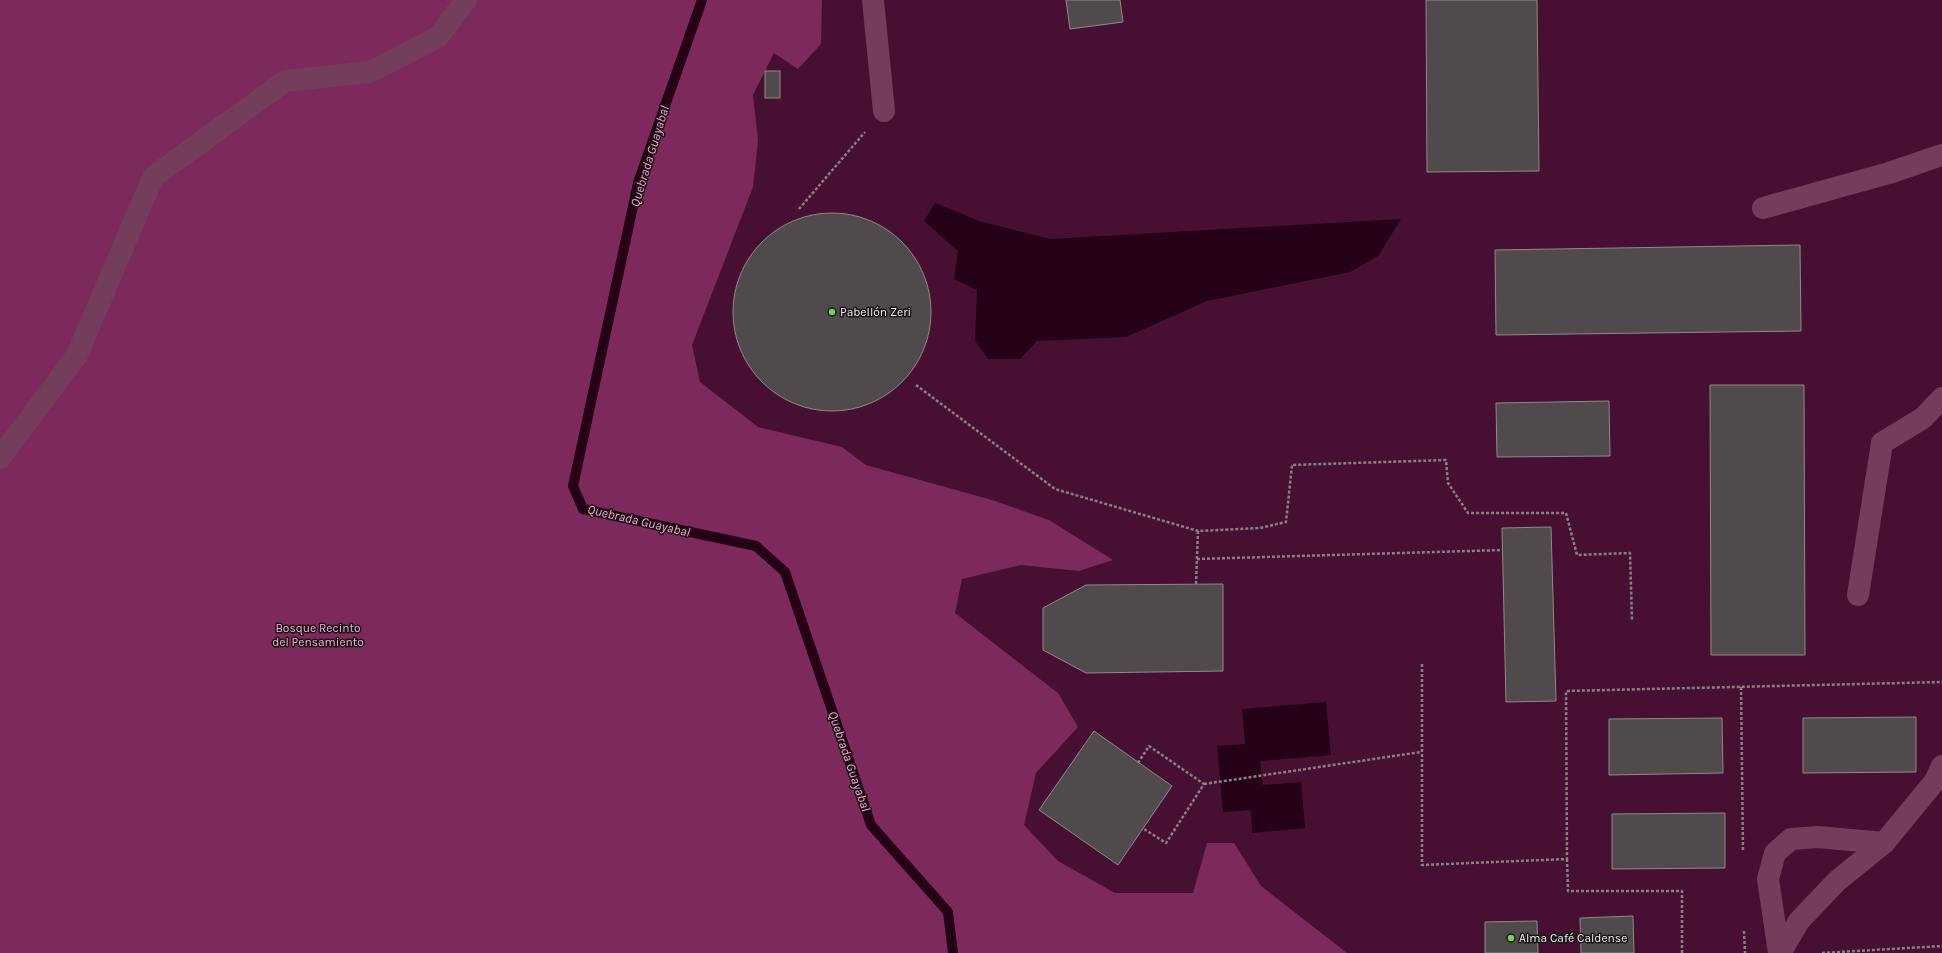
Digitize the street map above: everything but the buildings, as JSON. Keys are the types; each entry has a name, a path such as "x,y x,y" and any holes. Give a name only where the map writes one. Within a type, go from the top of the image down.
{"lane":[{"path":"0,458 77,355 153,177 285,81 370,72 438,38 466,0"},
{"path":"873,0 884,111"},
{"path":"1763,208 1889,173 1942,155"},
{"path":"1858,595 1882,443 1923,418 1942,398"},
{"path":"1779,953 1799,920 1832,886 1884,843 1935,781 1942,766"},
{"path":"1779,953 1768,879 1774,853 1791,839 1818,837 1884,843"}],"path":[{"path":"799,209 884,111"},
{"path":"916,385 1055,489 1198,531 1260,528 1286,522 1292,465 1446,460 1448,483 1468,513 1566,512 1577,555 1630,553 1632,621"},
{"path":"1196,584 1198,531"},
{"path":"1197,559 1502,550"},
{"path":"1422,664 1422,865 1567,859"},
{"path":"1682,953 1682,891 1568,891 1566,691 1942,682"},
{"path":"1741,687 1744,859"},
{"path":"1138,763 1148,746 1204,784 1421,752"},
{"path":"1144,829 1166,843 1204,784"},
{"path":"1744,930 1745,953"},
{"path":"1822,953 1942,946"}],"shaded area":[{"path":"731,0 1942,0 1942,953 979,953 598,483"},
{"path":"935,203 979,221 1050,239 1401,219 1378,256 1350,272 1207,301 1126,337 1037,341 1020,359 988,359 975,340 977,290 954,279 958,251 924,221"},
{"path":"1326,702 1331,755 1260,761 1263,785 1301,782 1305,828 1252,833 1251,810 1223,812 1217,746 1245,744 1242,709"}],"green space":[{"name":"Bosque Recinto del Pensamiento","path":"0,0 822,0 821,44 798,69 774,53 753,95 758,140 753,187 692,345 700,382 758,427 842,447 866,465 992,500 1049,520 1113,560 1079,571 1021,565 962,579 955,613 1058,693 1078,727 1036,773 1024,825 1058,861 1115,893 1193,893 1207,843 1234,843 1261,886 1347,953 0,953"}],"waterway":[{"name":"Quebrada Guayabal","path":"702,0 638,183 573,486 583,509 756,546 785,572 871,825 948,912 953,953"}],"place":[{"name":"Pabellón Zeri","path":"832,312"},
{"name":"Alma Café Caldense","path":"1511,938"}]}
